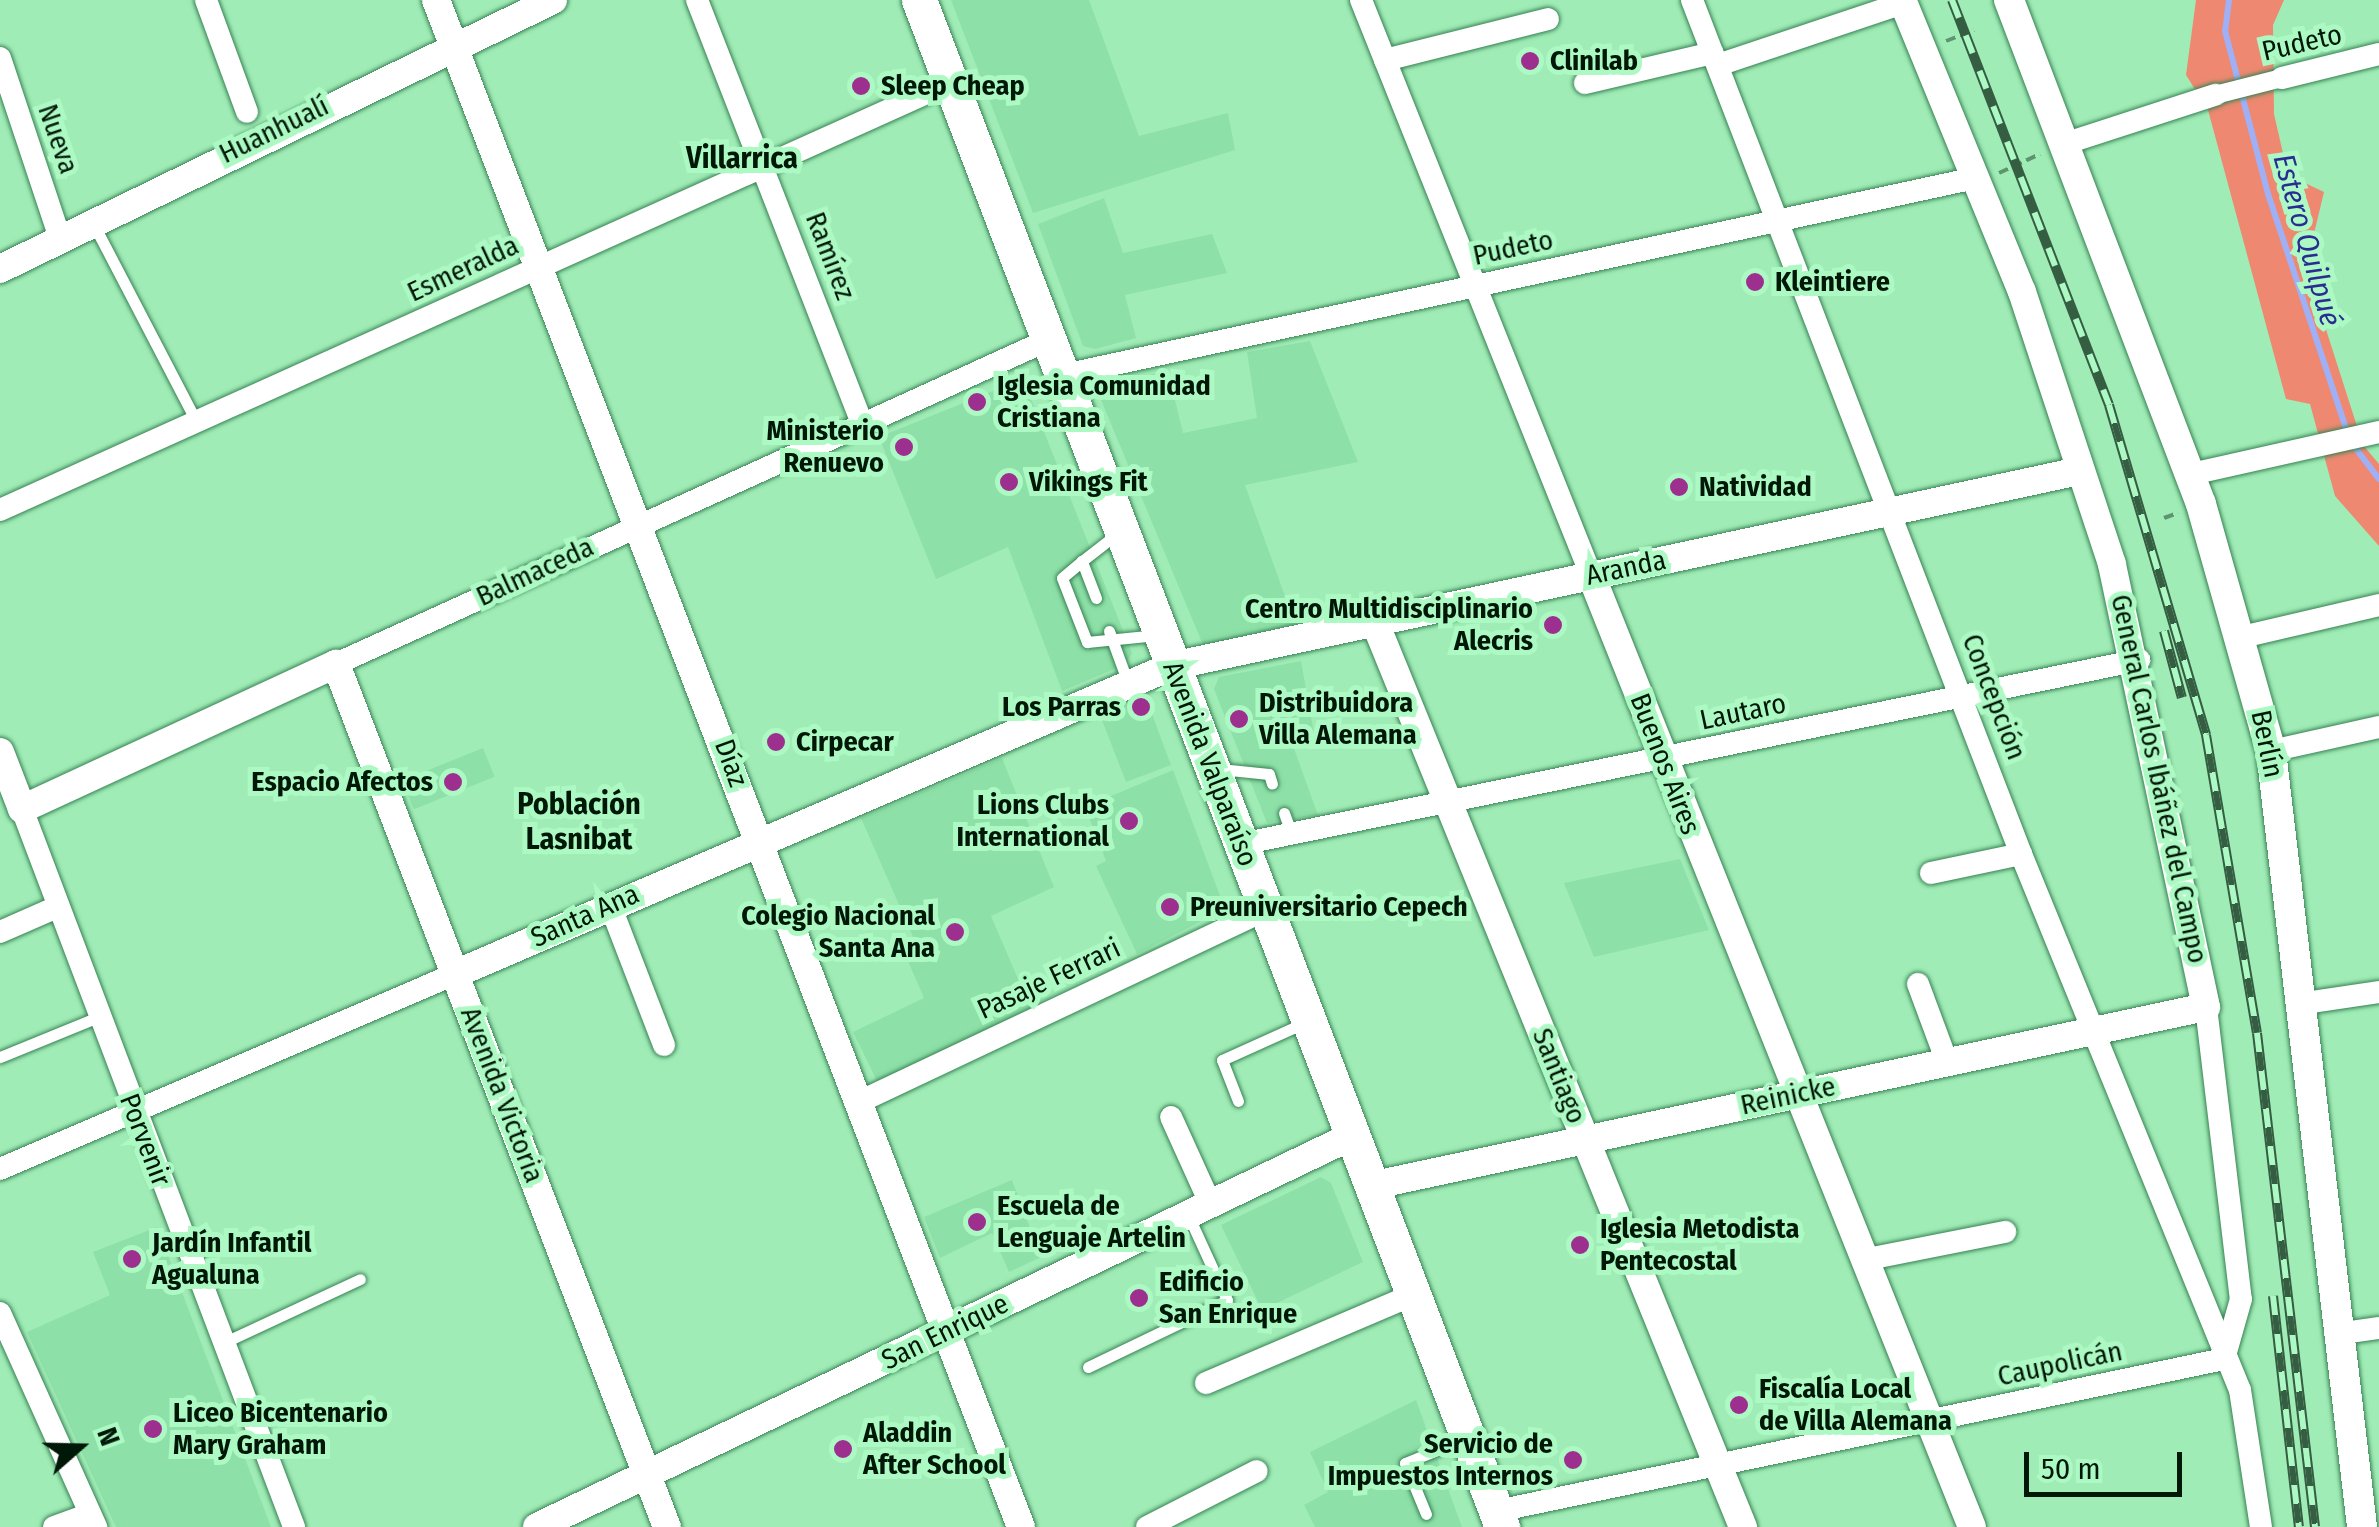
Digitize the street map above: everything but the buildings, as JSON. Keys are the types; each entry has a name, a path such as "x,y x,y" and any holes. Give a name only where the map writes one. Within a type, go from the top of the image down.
{"main road":[{"name":"Avenida Valparaíso","path":"919,0 1500,1519"},
{"name":"Berlín","path":"2010,0 2191,474 2242,637 2270,750 2306,1003 2362,1527"}],"street":[{"path":"206,0 246,112"},
{"name":"Díaz","path":"436,0 641,523 857,1103 1021,1527"},
{"name":"Huanhualí","path":"0,269 452,43 553,0"},
{"name":"Ramírez","path":"696,0 862,422"},
{"name":"Buenos Aires","path":"1361,0 1795,1095 1972,1527"},
{"name":"Concepción","path":"1692,0 1781,222 2021,854 2095,1030 2224,1359"},
{"path":"1585,83 1715,59 1903,2"},
{"name":"General Carlos Ibáñez del Campo","path":"1903,2 1975,178 2079,471 2139,660 2206,1006 2241,1300 2224,1359"},
{"path":"1385,60 1548,19"},
{"name":"Pudeto","path":"2066,141 2215,95 2379,54"},
{"name":"Nueva","path":"0,58 5,94 60,238"},
{"name":"Esmeralda","path":"0,510 952,82"},
{"name":"Pudeto","path":"1064,375 1975,178"},
{"name":"Balmaceda","path":"22,808 1050,339"},
{"path":"2191,474 2372,434"},
{"name":"Aranda","path":"1167,651 1376,625 2079,471"},
{"path":"2242,637 2379,605"},
{"name":"Santiago","path":"1376,625 1742,1527"},
{"name":"Santa Ana","path":"0,1169 759,839 1128,684 1167,651"},
{"name":"Lautaro","path":"1241,844 1288,824 1449,806 2139,660"},
{"name":"Avenida Victoria","path":"336,664 667,1527"},
{"path":"2270,750 2379,728"},
{"name":"Porvenir","path":"0,752 134,1114 294,1527"},
{"path":"1931,873 2021,854"},
{"path":"610,905 664,1045"},
{"path":"0,932 57,908"},
{"name":"Pasaje Ferrari","path":"857,1103 1266,910"},
{"path":"1918,984 1947,1062"},
{"path":"2306,1003 2379,992"},
{"name":"Reinicke","path":"1370,1186 2206,1006"},
{"path":"1170,1117 1199,1209"},
{"name":"San Enrique","path":"537,1527 1352,1136"},
{"path":"1863,1260 2005,1232"},
{"path":"1206,1383 1412,1295"},
{"path":"0,1313 93,1520 54,1527"},
{"path":"2343,1333 2379,1328"},
{"path":"2224,1359 2251,1426 2261,1527"},
{"name":"Caupolicán","path":"1500,1519 2224,1359"},
{"path":"1148,1527 1257,1472"}],"lane":[{"path":"92,221 198,424"},
{"path":"1121,530 1062,578 1086,642 1109,631 1167,651"},
{"path":"1082,562 1096,598"},
{"path":"1109,631 1128,684"},
{"path":"1211,768 1269,774 1272,784"},
{"path":"0,1057 98,1017"},
{"path":"1238,1101 1222,1060 1308,1021"},
{"path":"1088,1367 1227,1300 1199,1209"},
{"path":"224,1342 360,1280"},
{"path":"1426,1514 1405,1463 1468,1437"}],"path":[{"path":"1946,41 1974,30"},
{"path":"1975,178 2018,168 2066,141"}],"shaded area":[{"path":"951,0 1089,0 1139,136 1228,113 1235,150 1033,213"},
{"path":"2196,0 2284,0 2273,25 2274,114 2288,175 2324,192 2306,267 2363,445 2379,464 2379,546 2335,496 2310,404 2286,399 2208,110 2186,75"},
{"path":"1104,198 1123,253 1212,234 1227,273 1125,295 1136,338 1095,349 1083,346 1038,224"},
{"path":"1310,341 1358,462 1245,485 1295,624 1203,645 1099,395 1105,385 1168,371 1183,433 1257,418 1247,352"},
{"path":"1023,379 1132,653 1126,664 1062,691 1008,547 936,579 879,437"},
{"path":"1301,661 1315,739 1292,743 1318,815 1267,823 1214,689 1219,677"},
{"path":"1135,702 1149,706 1171,765 1126,782 1100,715"},
{"path":"483,748 495,777 414,809 402,781"},
{"name":"Colegio Nacional Santa Ana","path":"1002,758 1054,887 991,916 1031,1009 877,1081 853,1032 924,998 905,954 918,948 861,818"},
{"path":"1173,770 1225,909 1137,954 1096,866 1106,861 1085,807"},
{"path":"1680,859 1709,930 1594,957 1564,883"},
{"path":"1321,1177 1331,1183 1363,1262 1262,1310 1221,1225"},
{"name":"Escuela de Lenguaje Artelin","path":"1012,1180 1041,1257 1009,1272 992,1233 940,1258 924,1217"},
{"name":"Liceo Bicentenario Mary Graham","path":"157,1227 271,1527 116,1527 27,1332 110,1295 93,1252"},
{"path":"1416,1400 1462,1527 1315,1527 1304,1505 1328,1492 1310,1452"}],"waterway":[{"name":"Estero Quilpué","path":"2229,0 2225,31 2268,194 2348,434"},
{"name":"Estero Quilpué","path":"2353,445 2379,479"}],"railway":[{"path":"1952,0 2109,405 2206,735 2257,1033 2315,1527"},
{"path":"2164,631 2182,698"},
{"path":"2273,1296 2299,1527"}],"place":[{"name":"Clinilab","path":"1530,61"},
{"name":"Sleep Cheap","path":"861,86"},
{"name":"Kleintiere","path":"1755,282"},
{"name":"Iglesia Comunidad Cristiana","path":"977,402"},
{"name":"Ministerio Renuevo","path":"904,447"},
{"name":"Vikings Fit","path":"1009,482"},
{"name":"Natividad","path":"1679,487"},
{"name":"Centro Multidisciplinario Alecris","path":"1553,625"},
{"name":"Los Parras","path":"1141,707"},
{"name":"Distribuidora Villa Alemana","path":"1239,719"},
{"name":"Cirpecar","path":"776,742"},
{"name":"Espacio Afectos","path":"453,782"},
{"name":"Lions Clubs International","path":"1129,821"},
{"name":"Preuniversitario Cepech","path":"1170,907"},
{"name":"Colegio Nacional Santa Ana","path":"955,932"},
{"name":"Escuela de Lenguaje Artelin","path":"977,1222"},
{"name":"Iglesia Metodista Pentecostal","path":"1580,1245"},
{"name":"Jardín Infantil Agualuna","path":"132,1259"},
{"name":"Edificio San Enrique","path":"1139,1298"},
{"name":"Fiscalía Local de Villa Alemana","path":"1739,1405"},
{"name":"Liceo Bicentenario Mary Graham","path":"153,1429"},
{"name":"Aladdin After School","path":"843,1449"},
{"name":"Servicio de Impuestos Internos","path":"1573,1460"}],"district":[{"name":"Villarrica","path":"742,158"},
{"name":"Población Lasnibat","path":"579,821"}]}
